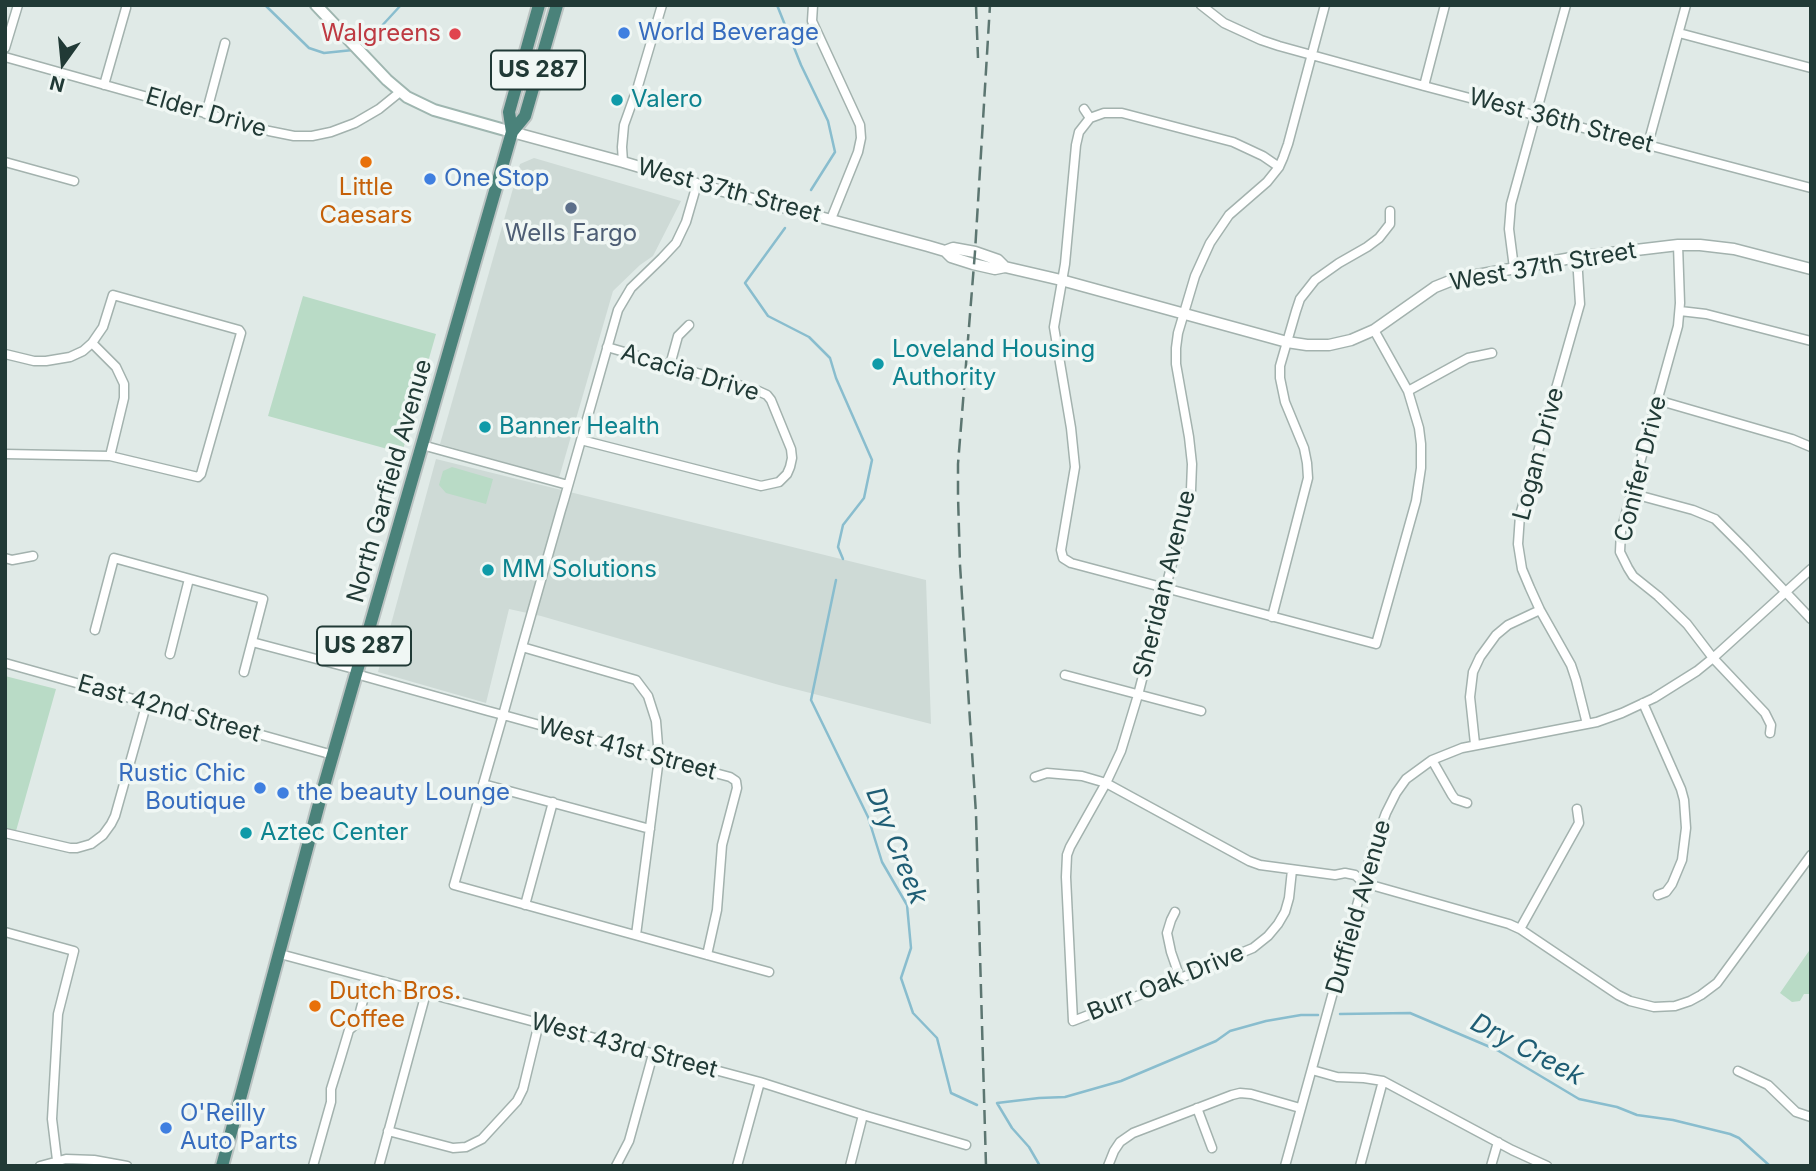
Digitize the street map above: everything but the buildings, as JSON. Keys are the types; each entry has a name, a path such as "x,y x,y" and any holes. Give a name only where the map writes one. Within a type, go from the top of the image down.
{"highway":[{"name":"North Garfield Avenue","path":"512,132 509,112 539,5"},
{"name":"North Garfield Avenue","path":"222,1166 333,755 512,132 525,116 557,5"}],"main road":[{"path":"316,5 400,92 434,110 512,132"}],"street":[{"path":"5,48 18,5"},
{"path":"623,162 624,125 662,5"},
{"path":"813,5 812,21 860,125 858,152 831,219"},
{"name":"West 36th Street","path":"1200,5 1224,23 1270,43 1811,188"},
{"name":"Sheridan Avenue","path":"1073,1021 1066,862 1070,847 1121,751 1191,491 1189,437 1176,364 1176,348 1184,313 1199,264 1218,230 1229,215 1267,182 1279,167 1288,144 1325,5"},
{"path":"1424,86 1446,5"},
{"path":"1514,268 1509,229 1511,204 1566,5"},
{"path":"1648,144 1686,5"},
{"path":"104,85 126,8"},
{"path":"1679,33 1811,68"},
{"path":"206,114 225,43"},
{"name":"Elder Drive","path":"5,57 294,136 331,132 355,123 400,92"},
{"path":"1084,109 1090,118"},
{"path":"1279,167 1233,142 1113,112 1097,114 1090,118 1079,132 1065,264 1054,327 1075,467 1061,550 1063,558 1070,563 1376,644 1416,501 1421,468 1419,428 1408,391 1374,330"},
{"name":"West 37th Street","path":"512,132 945,251 953,248 975,252 998,260 1005,267 1307,345 1329,345 1351,340 1374,330 1415,299 1442,283 1474,274 1577,257 1678,245 1734,249 1811,269"},
{"path":"5,162 74,181"},
{"path":"697,184 686,222 676,243 631,288 618,310 454,885 769,972"},
{"path":"1272,617 1308,478 1304,448 1282,389 1280,366 1296,311 1307,289 1327,270 1379,238 1390,224 1390,211"},
{"name":"Conifer Drive","path":"1678,245 1678,326 1630,493 1619,539 1622,558 1633,576 1677,614 1713,658 1765,713 1771,725 1770,733"},
{"name":"Logan Drive","path":"1577,257 1580,304 1523,502 1518,544 1522,569 1540,610 1571,665 1587,724"},
{"path":"5,354 34,361 58,360 83,351 92,343 106,321 113,295 242,333 198,477 110,456 5,454"},
{"path":"1680,311 1739,321 1811,341"},
{"path":"670,365 678,336 690,325"},
{"path":"92,343 116,367 124,384 124,398 110,456"},
{"name":"Acacia Drive","path":"581,440 754,485 767,486 779,482 790,467 792,454 767,395 607,347"},
{"path":"1408,391 1468,358 1492,353"},
{"path":"1657,401 1792,439 1811,447"},
{"path":"422,445 568,485"},
{"path":"1630,493 1693,510 1714,519 1811,620"},
{"path":"5,558 12,560 33,556"},
{"path":"95,630 114,558 263,599 244,672"},
{"name":"Duffield Avenue","path":"1285,1166 1381,824 1406,779 1432,760 1450,752 1475,744 1587,724 1643,703 1697,671 1811,569"},
{"path":"170,654 189,579"},
{"path":"1475,744 1471,682 1480,657 1496,635 1508,625 1540,610"},
{"name":"West 41st Street","path":"252,642 730,777 736,781 737,788 722,845 716,910 706,955"},
{"path":"522,648 636,680 648,696 656,721 659,758 636,935"},
{"name":"East 42nd Street","path":"5,663 333,755"},
{"path":"1065,675 1201,711"},
{"path":"5,833 70,848 91,844 103,835 115,816 147,702"},
{"path":"1643,703 1681,789 1686,828 1682,860 1672,884 1666,892 1658,895"},
{"path":"1432,760 1455,799 1467,803"},
{"path":"1035,777 1047,773 1082,775 1106,783 1249,861 1268,867 1355,875 1364,883 1509,924 1630,1002 1654,1007 1675,1006 1701,995 1717,982 1811,855"},
{"path":"483,783 650,829"},
{"path":"525,905 553,802"},
{"path":"1520,929 1579,822 1577,809"},
{"name":"Burr Oak Drive","path":"1073,1021 1253,948 1268,936 1285,912 1292,870"},
{"path":"1175,912 1167,933 1180,978"},
{"path":"5,932 74,951 58,1014 52,1119 57,1160"},
{"name":"West 43rd Street","path":"280,954 760,1082 965,1145"},
{"path":"313,1166 331,1102 331,1089 349,1030 357,1023 369,978"},
{"path":"379,1166 426,993"},
{"path":"388,1131 453,1148 466,1147 482,1139 517,1101 523,1089 540,1023"},
{"path":"616,1166 633,1129 653,1054"},
{"path":"1312,1070 1337,1077 1383,1081 1547,1166"},
{"path":"1738,1070 1768,1085 1796,1112 1811,1117"},
{"path":"1360,1166 1383,1081"},
{"path":"737,1166 760,1082"},
{"path":"1108,1166 1120,1142 1133,1133 1232,1094 1240,1093 1300,1108"},
{"path":"1197,1108 1212,1149"},
{"path":"850,1166 863,1115"},
{"path":"1491,1166 1498,1142"},
{"path":"40,1166 66,1159 94,1160 127,1166"}],"shaded area":[{"path":"534,158 681,201 653,256 613,291 559,478 440,444 520,164"},
{"path":"436,459 926,580 931,724 779,685 509,609 486,703 378,672"}],"green space":[{"path":"303,296 436,334 402,453 268,416"},
{"path":"452,467 493,479 486,504 446,493 439,485 443,471"},
{"path":"5,676 56,689 16,831 5,828"},
{"path":"1811,948 1811,994 1804,994 1800,1001 1792,1002 1780,993"}],"waterway":[{"name":"Dry Creek","path":"265,5 309,48 324,53 353,50"},
{"name":"Dry Creek","path":"359,47 367,42 401,5"},
{"name":"Dry Creek","path":"777,5 801,65 828,121 835,152 811,190"},
{"name":"Dry Creek","path":"785,228 745,283 768,316 809,337 830,358 872,460 864,498 843,525 838,547 843,559"},
{"name":"Dry Creek","path":"836,580 811,700 868,817 882,862 907,905 911,948 901,978 913,1013 937,1038 951,1093 977,1105"},
{"name":"Dry Creek","path":"1340,1014 1410,1013 1497,1050 1579,1099 1617,1107 1637,1115 1673,1120 1730,1134 1739,1138 1770,1166"},
{"name":"Dry Creek","path":"1040,1166 997,1103 1065,1097 1121,1081 1216,1041 1230,1031 1266,1021 1318,1015"}],"railway":[{"path":"976,5 978,58"},
{"path":"986,1166 976,814 960,565 958,464 975,252 990,5"}],"place":[{"name":"World Beverage","path":"624,33"},
{"name":"Walgreens","path":"455,34"},
{"name":"Valero","path":"617,100"},
{"name":"Little Caesars","path":"366,162"},
{"name":"One Stop","path":"430,179"},
{"name":"Wells Fargo","path":"571,208"},
{"name":"Loveland Housing Authority","path":"878,364"},
{"name":"Banner Health","path":"485,427"},
{"name":"MM Solutions","path":"488,570"},
{"name":"Rustic Chic Boutique","path":"260,788"},
{"name":"the beauty Lounge","path":"283,793"},
{"name":"Aztec Center","path":"246,833"},
{"name":"Dutch Bros. Coffee","path":"315,1006"},
{"name":"O'Reilly Auto Parts","path":"166,1128"}]}
